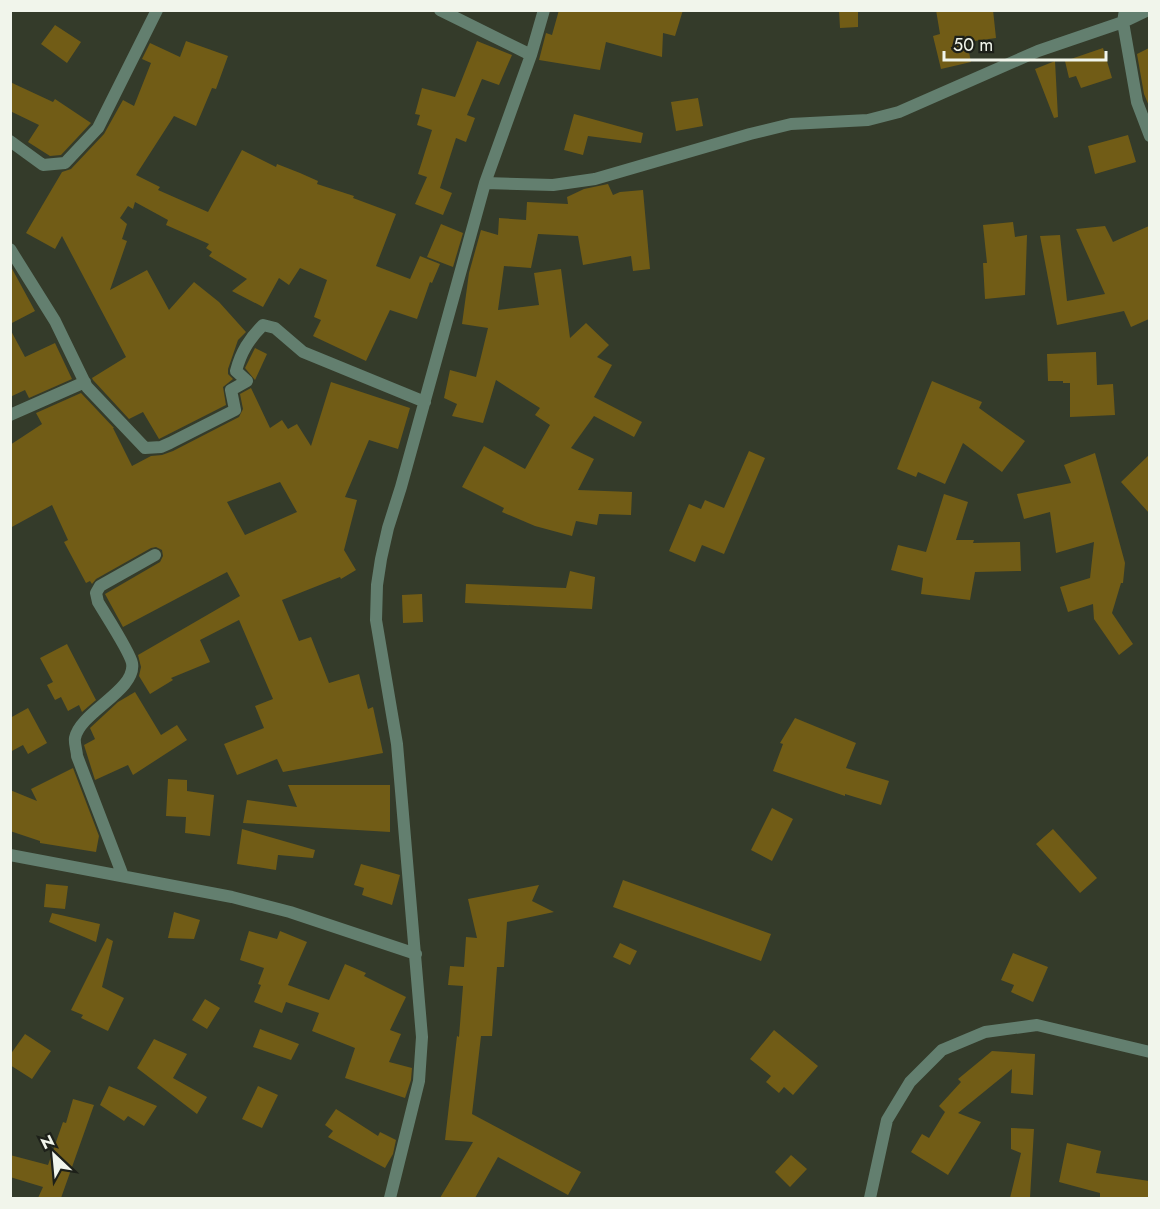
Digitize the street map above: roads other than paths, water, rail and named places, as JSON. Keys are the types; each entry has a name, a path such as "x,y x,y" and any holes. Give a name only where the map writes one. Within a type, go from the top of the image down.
{"street":[{"path":"10,141 43,165 65,163 98,128 158,10"},
{"path":"440,10 531,55"},
{"path":"390,1198 419,1081 422,1037 397,744 376,620 377,585 386,538 485,183 531,55 544,10"},
{"path":"485,183 553,185 595,179 790,124 834,123 899,112 1038,51 1124,16 1148,10"},
{"path":"1124,16 1137,102 1149,136"},
{"path":"10,249 55,321 92,393 145,448 160,447 235,410 231,390 247,381 236,371 240,355 252,336 263,325 275,328 303,352 425,402"},
{"path":"10,415 85,382"},
{"path":"123,876 77,756 75,739 82,726 132,673 132,662 98,602 96,593 100,586 155,555"},
{"path":"10,855 232,897 290,912 416,954"},
{"path":"870,1198 887,1120 910,1082 942,1050 986,1032 1037,1025 1149,1052"}]}
